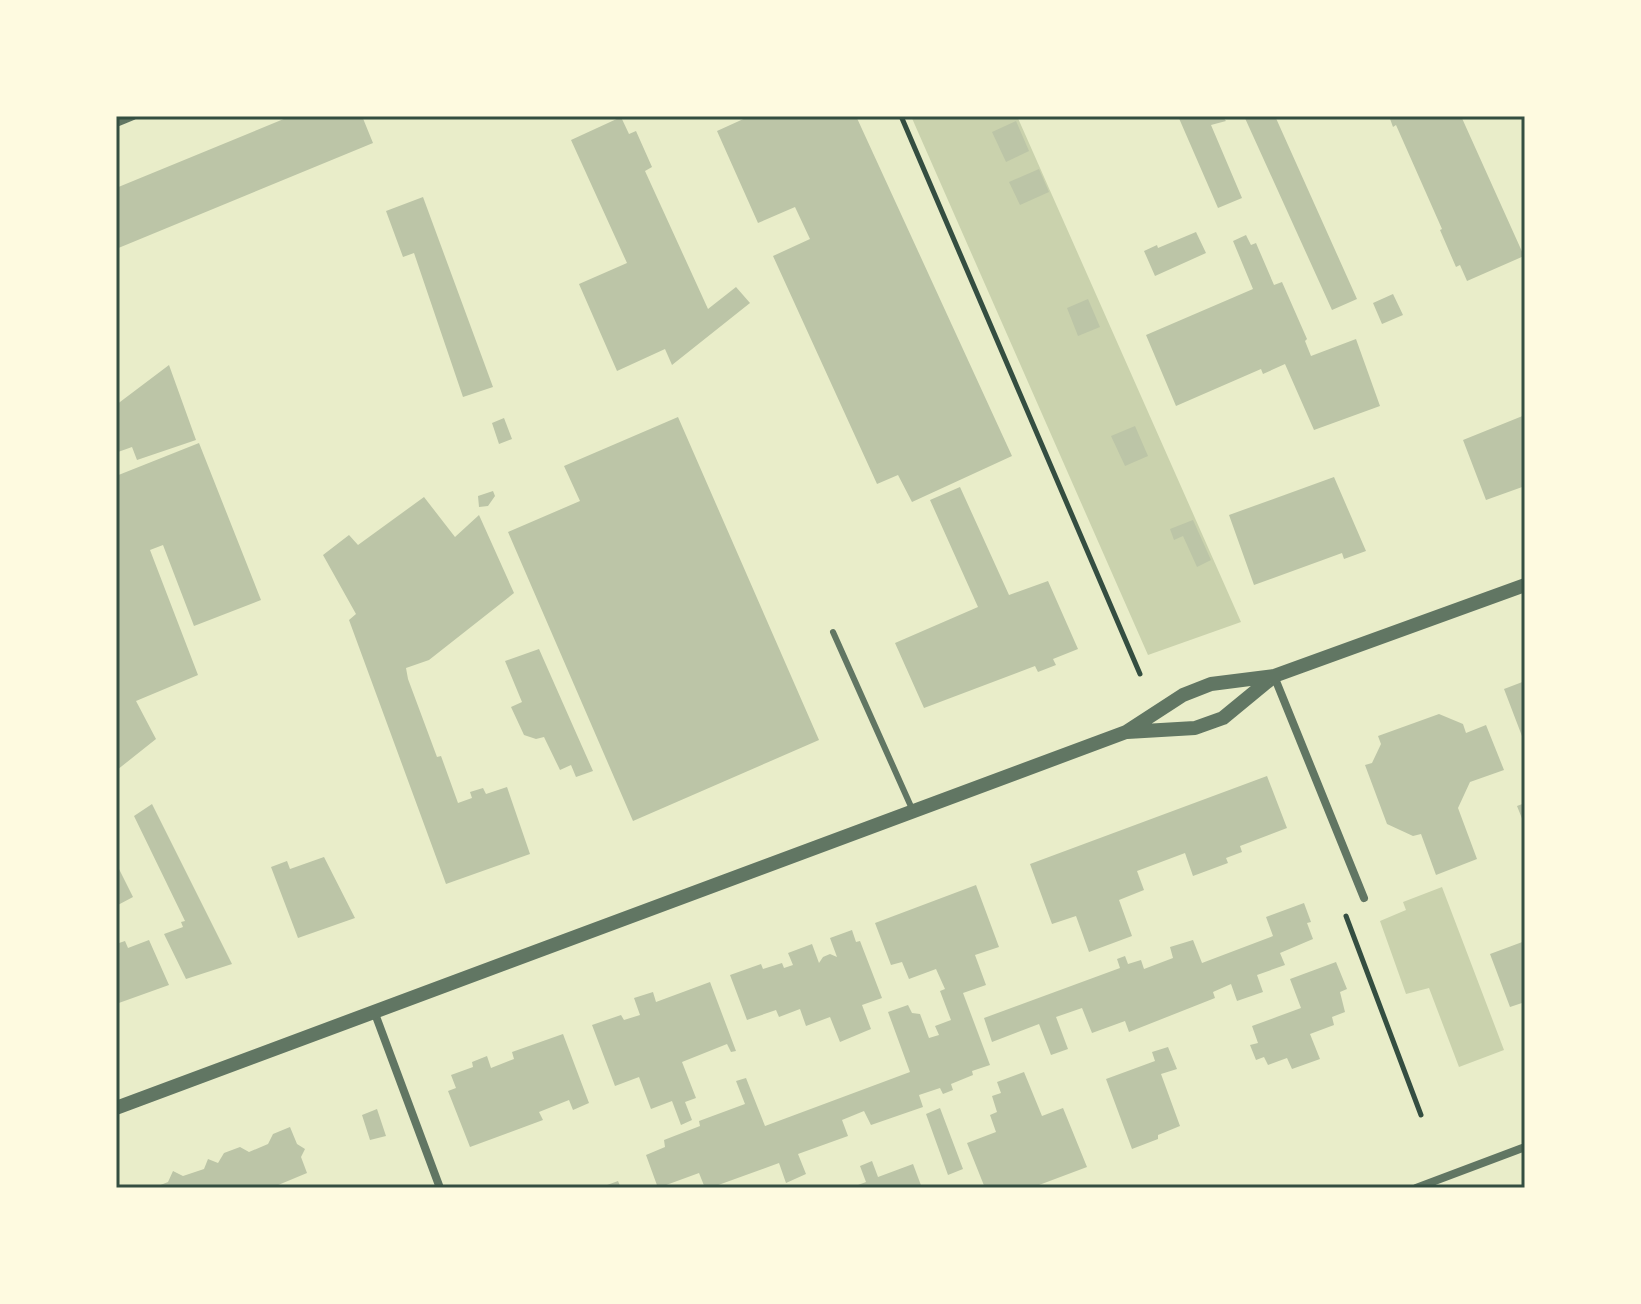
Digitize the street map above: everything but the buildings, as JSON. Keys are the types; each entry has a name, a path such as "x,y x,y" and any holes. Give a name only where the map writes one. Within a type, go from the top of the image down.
{"street":[{"path":"116,123 133,116"},
{"path":"116,1108 1126,732 1183,695 1211,684 1274,676 1525,585"},
{"path":"1126,732 1195,728 1223,718 1274,676"},
{"path":"1274,676 1364,898"},
{"path":"373,1011 440,1188"},
{"path":"1416,1188 1525,1147"}],"lane":[{"path":"833,632 913,811"}],"path":[{"path":"901,116 1140,674"},
{"path":"1364,898 1343,906 1421,1115"}],"green space":[{"path":"911,116 1017,116 1241,622 1148,655"},
{"path":"1442,887 1504,1050 1459,1067 1429,988 1406,994 1380,921 1406,910 1403,902"}]}
